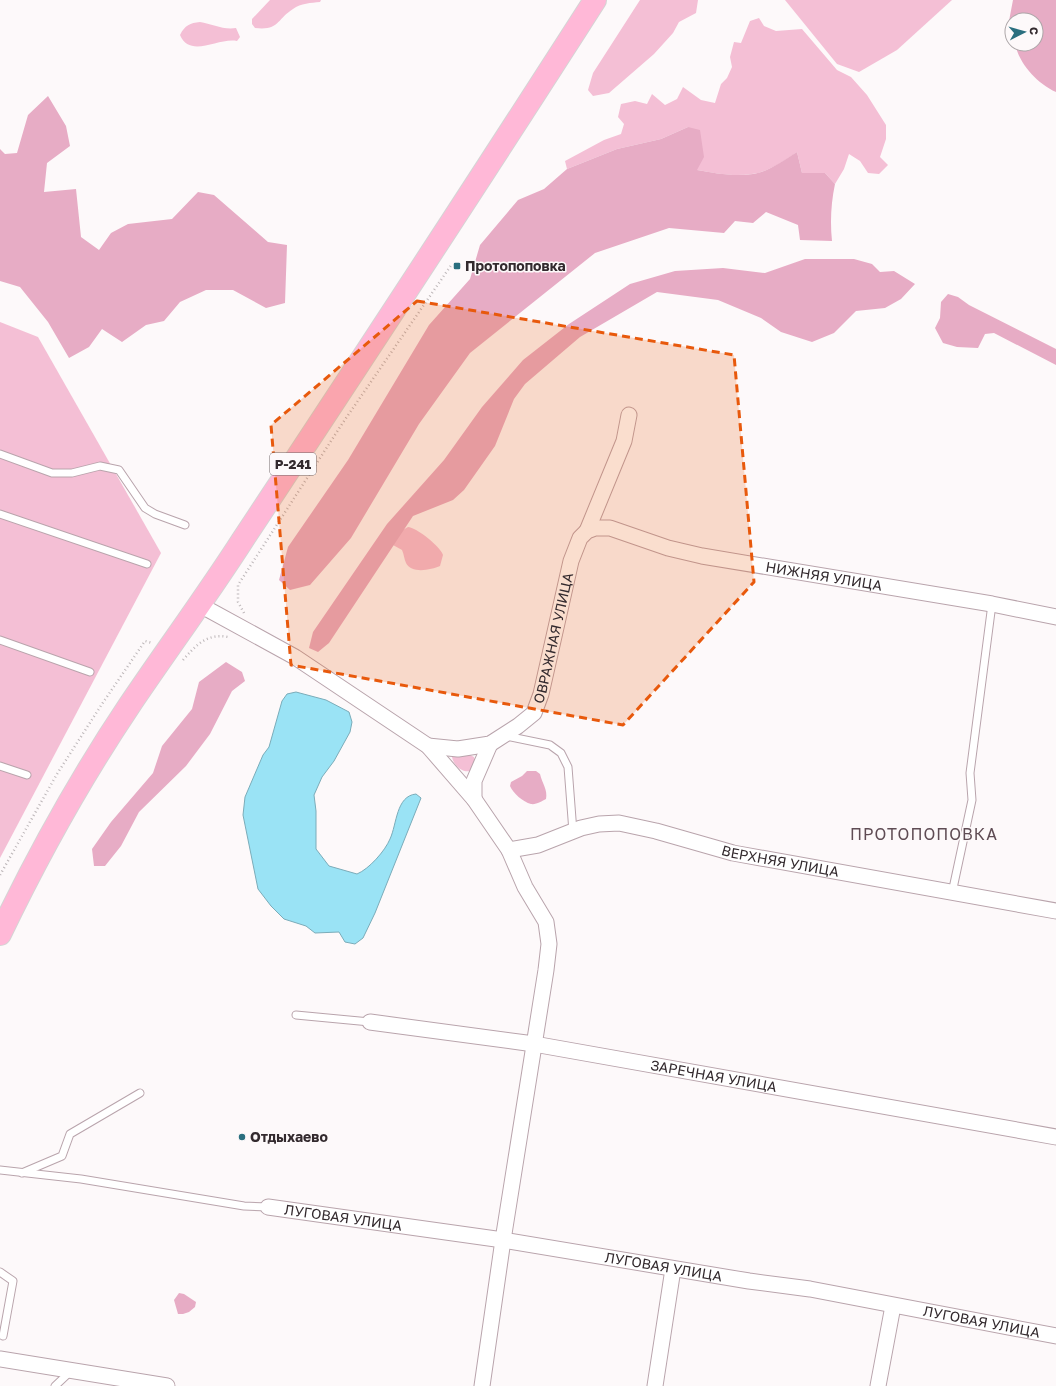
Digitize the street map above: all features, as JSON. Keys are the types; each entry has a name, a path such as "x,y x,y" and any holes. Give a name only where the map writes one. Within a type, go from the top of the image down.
{"highway":[{"name":"Р-241","path":"0,934 38,856 86,774 129,707 200,605 431,254 595,0"}],"street":[{"name":"ОВРАЖНАЯ УЛИЦА","path":"428,746 458,749 490,744 504,736 534,713 541,694 571,561 580,538 591,530 624,441 628,415"},
{"name":"НИЖНЯЯ УЛИЦА","path":"591,530 610,528 668,548 702,556 992,604 1056,617"},
{"path":"200,605 294,657 428,746 474,799 508,850 525,887 546,922 549,944 546,970 502,1240 482,1386"},
{"path":"474,799 474,782 490,744"},
{"name":"ВЕРХНЯЯ УЛИЦА","path":"508,850 538,845 599,824 619,823 656,831 733,853 1056,911"},
{"name":"ЗАРЕЧНАЯ УЛИЦА","path":"370,1022 534,1044 1056,1137"},
{"name":"ЛУГОВАЯ УЛИЦА","path":"268,1207 502,1240 749,1281 810,1289 1056,1336"},
{"path":"655,1386 674,1269"},
{"path":"880,1385 893,1306"},
{"path":"0,1359 167,1386"}],"lane":[{"path":"0,454 52,473 72,473 100,466 119,470 145,508 155,514 185,525"},
{"path":"0,514 147,564"},
{"path":"952,893 972,800 970,773 992,604"},
{"path":"0,640 90,672"},
{"path":"504,736 550,745 561,753 568,767 573,832"},
{"path":"0,766 27,775"},
{"path":"296,1015 370,1022"},
{"path":"20,1174 62,1156 70,1134 140,1093"},
{"path":"0,1170 20,1174 81,1179 244,1206 268,1207"},
{"path":"0,1272 13,1281 2,1336"},
{"path":"55,1386 71,1371"}],"path":[{"path":"246,617 238,602 238,585 342,424 452,264"},
{"path":"181,663 191,651 208,637 219,635 229,637"},
{"path":"0,876 57,774 145,641"}],"highlighted area":[{"path":"417,301 734,355 754,582 623,725 291,665 271,425"}],"shaded area":[{"path":"270,0 321,0 320,2 296,7 269,28 255,28 252,24 252,19"},
{"path":"640,0 698,0 696,13 679,22 673,33 654,54 609,93 593,96 588,90 593,73"},
{"path":"785,0 952,0 897,50 859,72 837,64"},
{"path":"1013,0 1056,0 1056,92 1042,84 1030,72 1017,52 1044,52 1044,12 1011,12"},
{"path":"759,18 764,26 776,31 802,29 837,70 851,77 867,95 886,125 886,139 880,157 888,165 879,174 868,173 860,161 849,154 844,169 835,184 825,173 802,173 797,152 770,169 758,173 731,175 697,170 688,127 661,139 617,149 567,169 565,161 604,140 621,134 624,124 618,117 621,104 635,101 647,104 652,94 665,105 677,99 683,87 701,100 715,103 721,84 727,78 732,67 730,57 734,42 741,43 750,21"},
{"path":"200,22 222,28 236,28 240,37 237,41 222,42 206,46 191,46 185,42 180,35 188,25"},
{"path":"48,96 66,126 70,146 47,163 44,192 76,189 81,237 99,250 111,233 128,224 172,219 198,192 214,195 268,242 287,245 285,303 266,308 233,290 206,290 180,302 164,321 146,325 122,342 102,329 89,347 69,358 48,322 20,287 0,281 0,149 5,154 17,153 28,115"},
{"path":"688,127 700,130 704,157 697,170 732,175 759,173 797,152 802,173 825,173 835,184 831,212 832,241 800,240 798,225 766,212 753,223 735,221 724,233 669,228 595,253 470,353 419,424 351,538 310,585 290,590 279,580 288,547 348,460 429,325 470,279 480,245 518,200 544,189 567,169 617,149 661,139"},
{"path":"805,259 854,259 872,264 880,272 894,271 915,284 901,299 885,308 856,311 834,333 812,342 781,332 761,318 718,300 657,292 580,337 525,384 514,399 495,446 464,490 453,500 413,516 329,643 318,652 309,648 313,632 387,524 444,460 482,407 523,360 569,324 630,284 675,271 723,268 765,273"},
{"path":"948,294 958,297 969,305 1056,349 1056,365 994,333 985,334 978,348 957,347 943,343 935,328 940,318 941,302"},
{"path":"0,322 38,337 161,553 0,858"},
{"path":"408,527 417,530 438,547 443,555 440,566 432,569 417,570 412,569 409,566 405,561 402,550 393,545 401,531"},
{"path":"226,662 242,672 245,681 232,691 210,734 186,766 139,812 121,846 105,866 94,866 92,849 111,822 153,773 162,746 192,709 199,682"},
{"path":"468,754 474,757 476,763 471,771 465,771 457,766 452,755"},
{"path":"527,771 536,771 540,774 546,790 546,799 531,804 522,799 511,789 511,782 522,776"},
{"path":"179,1293 184,1294 196,1302 195,1307 189,1312 178,1314 174,1300"}],"water":[{"path":"296,692 326,700 349,712 352,722 350,732 334,761 322,777 314,795 316,811 316,849 329,866 357,874 362,872 376,859 388,844 398,812 404,800 409,796 416,794 421,798 375,913 363,938 355,944 345,942 339,932 315,933 306,926 284,919 271,906 258,889 243,815 245,797 263,755 269,747 282,701 287,694"}],"place":[{"name":"Протопоповка","path":"457,266"},
{"name":"Отдыхаево","path":"242,1137"}],"district":[{"name":"ПРОТОПОПОВКА","path":"924,834"}]}
